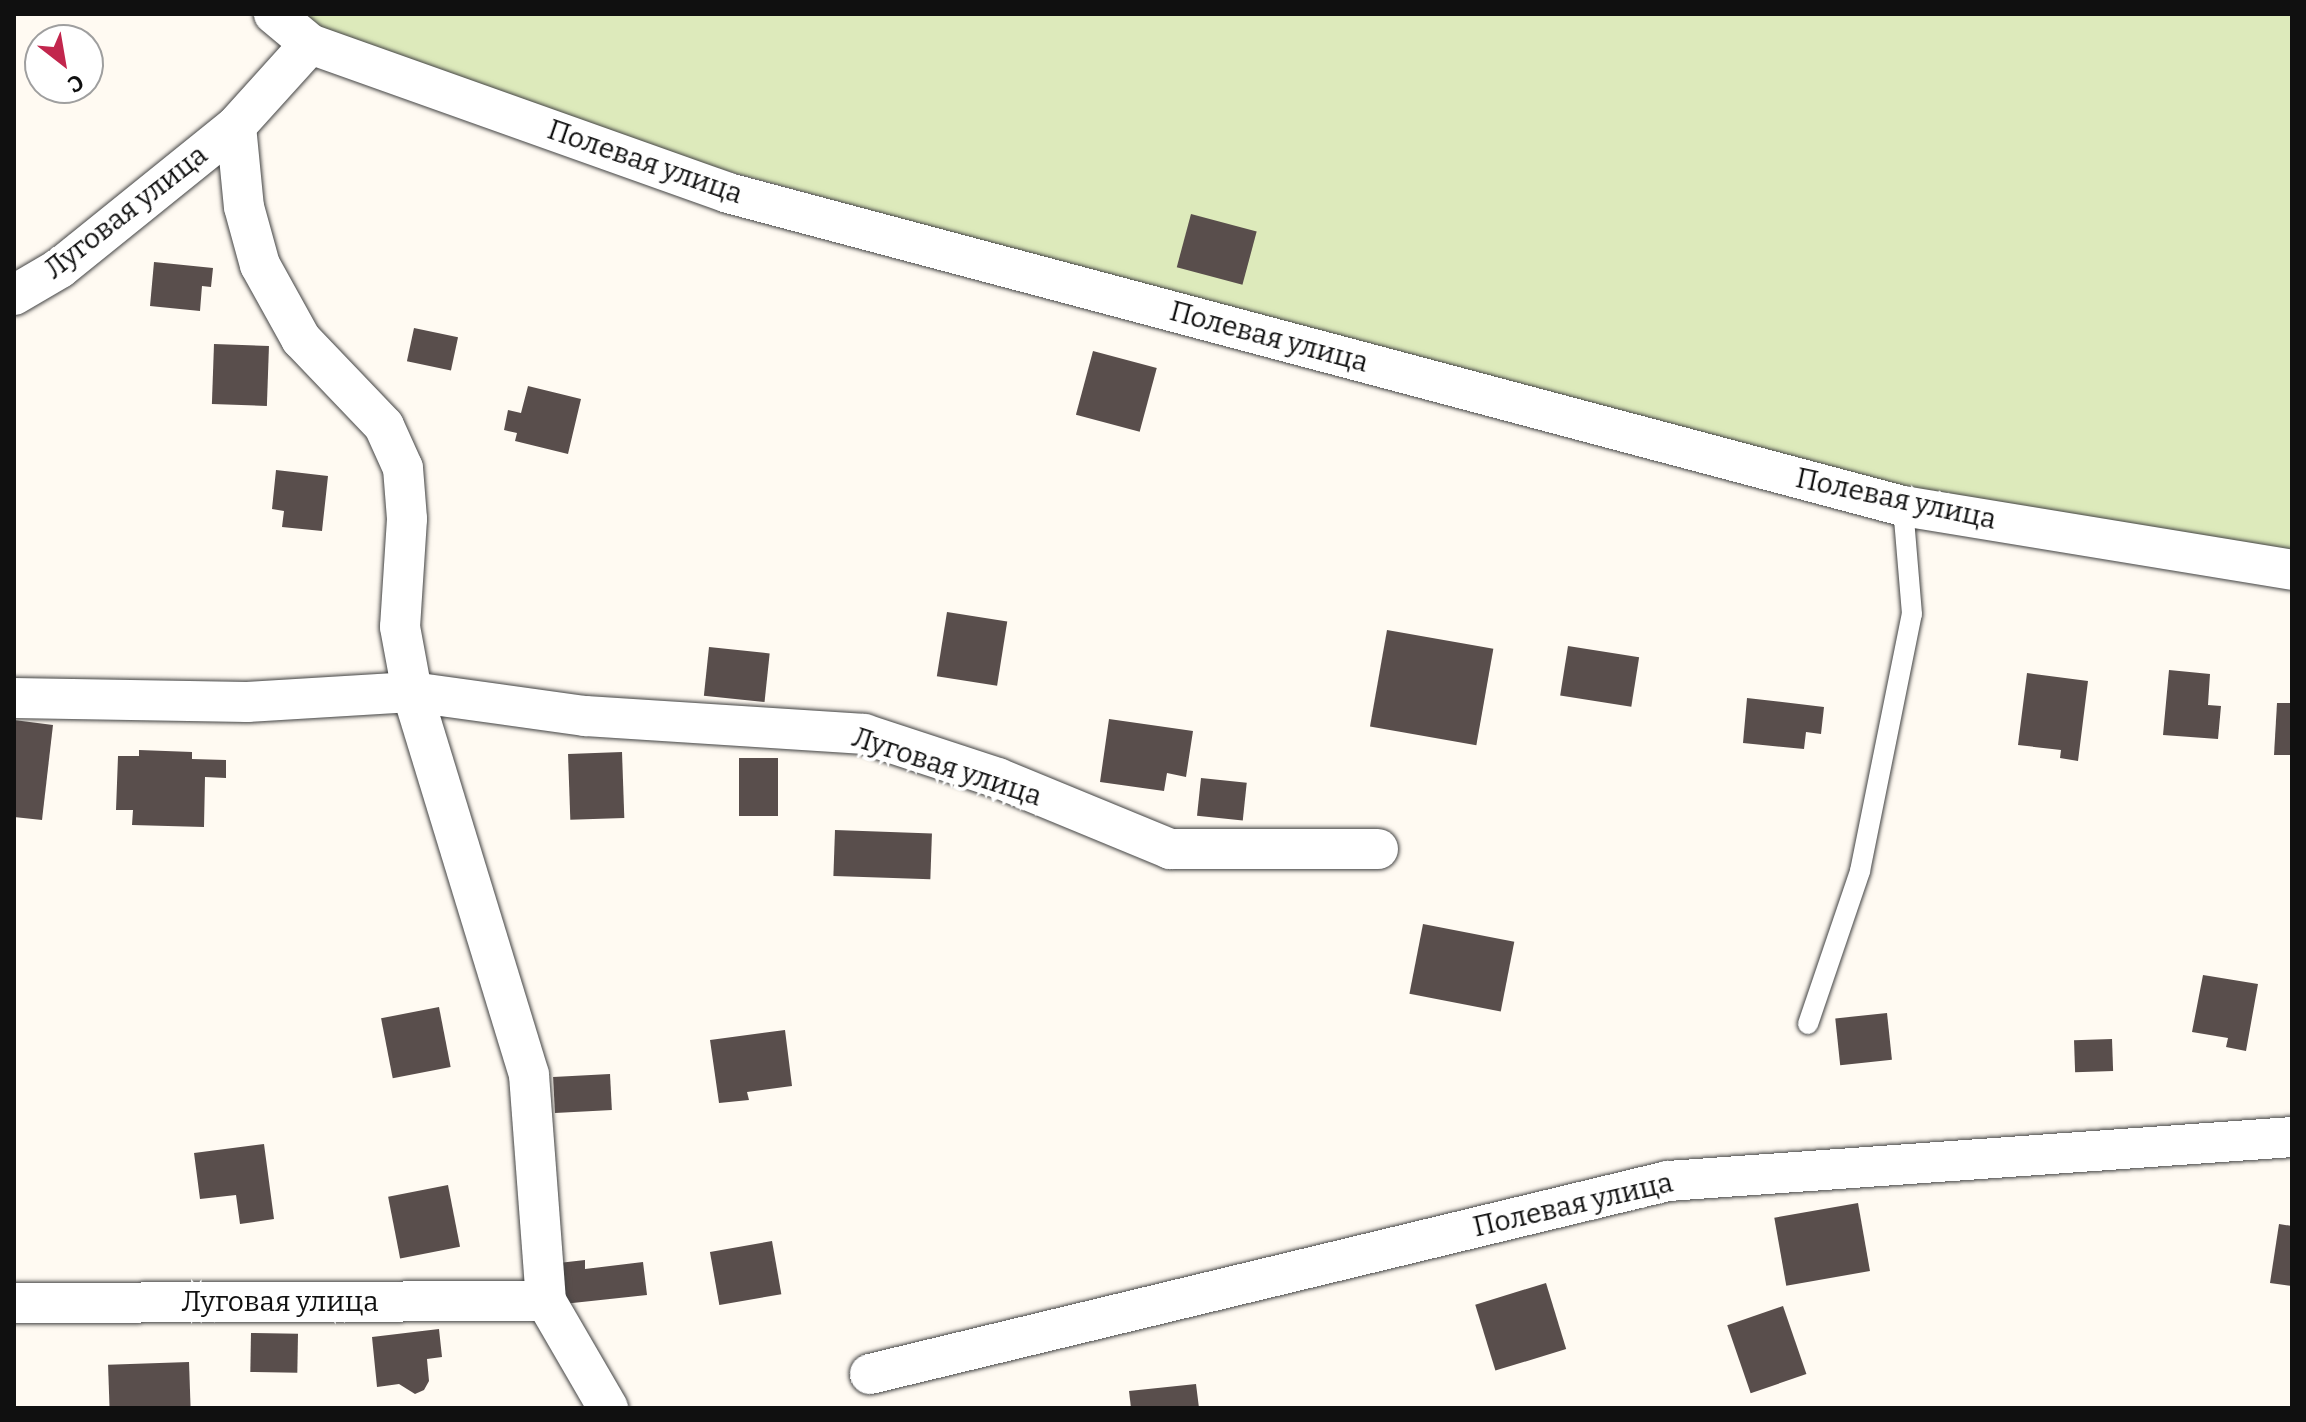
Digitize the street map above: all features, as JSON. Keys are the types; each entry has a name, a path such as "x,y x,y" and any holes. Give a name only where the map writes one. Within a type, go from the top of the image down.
{"street":[{"name":"Полевая улица","path":"274,14 310,44 728,193 1903,506 2292,570"},
{"name":"Луговая улица","path":"14,295 60,268 236,126 310,44"},
{"name":"Луговая улица","path":"236,126 244,207 260,265 301,339 384,426 403,468 407,519 400,627 412,692 529,1075 546,1301 608,1408"},
{"name":"Луговая улица","path":"14,698 247,702 412,692 586,716 864,734 998,778 1170,849 1378,849"},
{"name":"Полевая улица","path":"870,1374 1668,1181 2292,1137"},
{"name":"Луговая улица","path":"14,1303 546,1301"}],"lane":[{"path":"1808,1024 1860,871 1912,614 1903,506"}],"green space":[{"path":"298,14 2292,14 2292,552 1919,499 296,52"}],"building":[{"path":"1191,214 1257,232 1242,285 1177,267"},
{"path":"154,262 213,268 211,287 202,286 200,311 150,306"},
{"path":"414,328 458,337 451,371 407,361"},
{"path":"214,344 269,346 267,406 212,404"},
{"path":"1093,351 1157,368 1140,432 1076,415"},
{"path":"528,386 581,399 568,454 515,441 517,433 504,430 508,410 521,413"},
{"path":"276,470 328,476 322,531 282,527 284,511 272,509"},
{"path":"947,612 1007,622 997,686 937,676"},
{"path":"1387,630 1493,649 1476,745 1370,727"},
{"path":"1568,646 1639,657 1631,707 1560,695"},
{"path":"709,647 770,653 765,702 704,696"},
{"path":"2169,670 2210,674 2208,705 2221,706 2218,739 2163,735"},
{"path":"2027,673 2088,681 2078,761 2060,758 2061,750 2018,745"},
{"path":"1747,698 1824,707 1821,734 1806,732 1804,749 1743,743"},
{"path":"2277,703 2292,703 2292,755 2274,755"},
{"path":"1109,719 1193,731 1186,777 1167,773 1164,791 1100,782"},
{"path":"14,720 53,725 42,820 14,817"},
{"path":"139,750 192,752 192,759 226,760 226,778 205,777 204,827 132,825 133,810 116,810 118,756 139,756"},
{"path":"622,752 624,818 570,820 568,754"},
{"path":"739,758 778,758 778,816 739,816"},
{"path":"1201,778 1247,783 1243,821 1197,816"},
{"path":"835,830 932,833 930,879 833,876"},
{"path":"1423,924 1514,942 1501,1011 1409,994"},
{"path":"2203,975 2258,984 2246,1051 2226,1047 2228,1038 2192,1032"},
{"path":"439,1007 451,1067 393,1078 381,1018"},
{"path":"1887,1013 1892,1060 1840,1065 1835,1018"},
{"path":"785,1030 792,1086 747,1092 749,1100 719,1103 710,1040"},
{"path":"2112,1039 2113,1071 2075,1072 2074,1040"},
{"path":"610,1074 612,1110 555,1113 553,1077"},
{"path":"264,1144 274,1219 240,1224 236,1195 200,1199 194,1153"},
{"path":"448,1185 460,1247 400,1258 388,1197"},
{"path":"1858,1203 1870,1271 1786,1286 1774,1218"},
{"path":"2279,1224 2292,1226 2292,1286 2270,1283"},
{"path":"772,1241 781,1294 719,1305 710,1252"},
{"path":"585,1260 585,1269 643,1262 647,1295 554,1305 550,1264"},
{"path":"1546,1283 1566,1349 1495,1371 1475,1305"},
{"path":"1783,1306 1806,1374 1751,1393 1727,1325"},
{"path":"439,1329 442,1357 427,1359 429,1381 424,1390 415,1394 399,1384 377,1387 372,1337"},
{"path":"251,1333 298,1334 297,1373 250,1372"},
{"path":"189,1362 191,1408 110,1408 108,1365"},
{"path":"1196,1384 1199,1408 1131,1408 1129,1391"}]}
